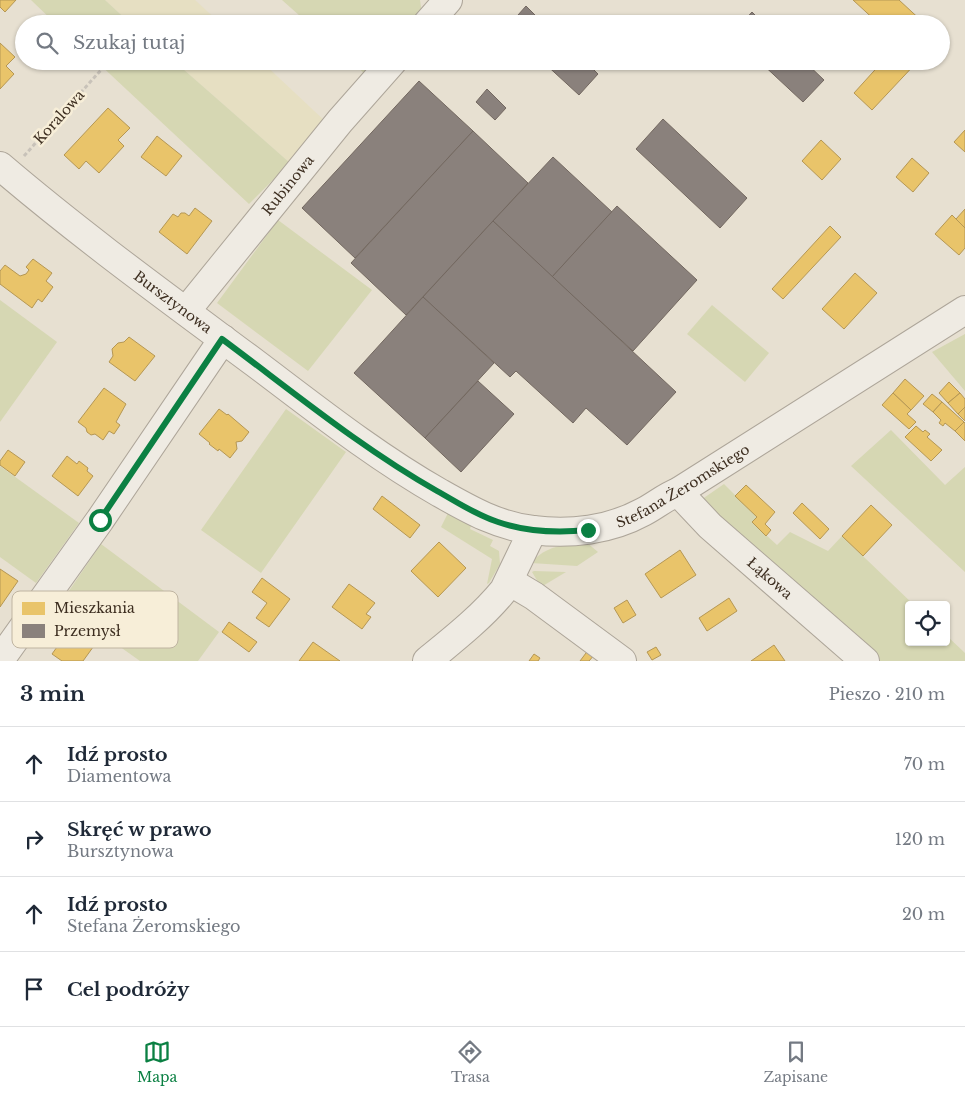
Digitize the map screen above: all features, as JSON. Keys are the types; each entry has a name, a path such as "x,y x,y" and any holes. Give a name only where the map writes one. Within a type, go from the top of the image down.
{"street":[{"name":"Rubinowa","path":"186,311 340,122 385,70"},
{"name":"Bursztynowa","path":"3,175 362,443 418,480 485,517 511,526 533,530"},
{"name":"Stefana Żeromskiego","path":"533,530 571,532 605,527 626,520 678,492 965,310"},
{"path":"49,591 100,520 222,339"},
{"name":"Łąkowa","path":"678,492 710,526 865,661"},
{"path":"427,661 486,611 504,590 533,530"},
{"path":"509,581 534,596 622,661"},
{"path":"0,660 12,643"}],"path":[{"name":"Koralowa","path":"3,175 100,70"}],"shaded area":[{"path":"105,0 195,0 211,15 121,15"},
{"path":"184,70 271,70 326,122 290,163"}],"green space":[{"path":"31,0 105,0 121,15 47,15"},
{"path":"282,0 420,0 422,14 421,15 299,15"},
{"path":"106,70 184,70 290,163 249,204"},
{"path":"361,70 372,70 367,76"},
{"path":"278,220 372,290 308,371 217,303"},
{"path":"0,300 57,342 0,422"},
{"path":"712,305 769,353 745,382 687,334"},
{"path":"965,334 965,391 932,352"},
{"path":"286,409 346,452 261,573 201,530"},
{"path":"891,430 945,485 965,467 965,572 851,466"},
{"path":"0,466 79,523 36,583 0,557"},
{"path":"724,484 757,517 752,522 777,545 790,532 828,551 842,536 910,601 905,601 905,646 950,646 950,639 965,653 965,661 873,661 698,502"},
{"path":"449,511 472,523 470,529 493,540 490,546 499,551 500,564 489,583 487,584 492,559 441,527"},
{"path":"586,542 598,552 577,566 531,563 549,549"},
{"path":"101,544 164,591 69,591"},
{"path":"532,572 566,572 541,587"},
{"path":"178,601 219,632 198,661 140,661 122,648 178,648"}],"building: Mieszkania":[{"path":"0,0 16,0 5,12 0,7"},
{"path":"853,0 899,0 915,15 869,15"},
{"path":"0,43 15,57 6,66 14,74 0,89"},
{"path":"875,70 910,70 872,110 854,93"},
{"path":"108,108 130,128 118,140 124,146 99,173 86,161 79,169 64,155"},
{"path":"965,130 965,152 954,142"},
{"path":"157,136 182,156 166,176 141,157"},
{"path":"821,140 841,159 822,180 802,161"},
{"path":"912,158 929,173 913,192 896,177"},
{"path":"195,208 212,221 187,254 159,232 173,214 178,217 181,213 185,213 189,216"},
{"path":"965,209 965,228 956,219"},
{"path":"952,215 965,228 965,248 959,255 935,234"},
{"path":"830,226 841,237 783,299 772,289"},
{"path":"33,259 52,273 46,281 53,287 42,302 38,299 32,308 0,284 0,271 5,265 20,276 26,274 29,270 26,267"},
{"path":"855,273 877,293 844,329 822,309"},
{"path":"129,337 155,356 135,381 109,362 113,356 112,349"},
{"path":"905,379 924,396 911,410 893,393"},
{"path":"949,382 960,393 948,403 939,393"},
{"path":"104,388 126,404 116,422 120,425 114,434 109,431 103,440 95,434 91,435 78,422"},
{"path":"893,393 911,410 907,414 916,422 909,429 882,405"},
{"path":"960,393 965,399 965,407 958,414 948,403"},
{"path":"932,394 942,402 933,412 923,404"},
{"path":"942,402 964,422 955,431 945,423 943,426 939,423 941,420 933,412"},
{"path":"965,407 965,421 958,414"},
{"path":"219,409 228,414 249,432 242,441 236,442 237,449 230,458 219,449 218,451 199,434"},
{"path":"965,423 965,441 955,431"},
{"path":"916,426 923,432 925,430 930,434 927,437 942,450 931,461 905,437"},
{"path":"8,450 25,462 15,476 0,465 0,461"},
{"path":"67,456 77,464 79,461 88,468 87,471 93,476 78,496 52,476"},
{"path":"746,485 775,512 765,524 771,530 766,536 752,522 757,517 735,496"},
{"path":"382,496 420,525 410,538 373,509"},
{"path":"802,503 829,529 820,539 793,513"},
{"path":"871,505 892,525 863,556 842,536"},
{"path":"439,542 466,568 438,597 411,571"},
{"path":"680,550 696,575 661,598 645,574"},
{"path":"0,569 18,581 0,607"},
{"path":"262,578 290,599 269,627 256,618 267,603 252,592"},
{"path":"349,584 375,603 366,614 371,617 362,629 332,607"},
{"path":"729,598 737,611 707,631 699,618"},
{"path":"627,600 636,615 623,623 614,608"},
{"path":"229,622 257,642 249,652 222,632"},
{"path":"313,642 340,661 299,661"},
{"path":"774,645 785,661 751,661"},
{"path":"656,647 661,655 652,660 647,652"},
{"path":"56,648 92,648 83,661 62,661 52,654"},
{"path":"589,649 595,654 589,661 580,661"},
{"path":"534,654 540,658 538,661 529,661"}],"building: Przemysł":[{"path":"526,6 535,15 518,15"},
{"path":"552,70 594,70 598,74 579,95"},
{"path":"769,70 813,70 824,80 803,102"},
{"path":"419,81 473,131 355,258 302,208"},
{"path":"487,89 506,108 495,120 476,102"},
{"path":"663,119 747,198 720,228 636,149"},
{"path":"473,131 528,183 406,315 351,263"},
{"path":"553,157 612,212 552,277 493,221"},
{"path":"617,206 697,280 633,351 552,277"},
{"path":"493,221 676,392 627,445 586,408 573,423 516,371 510,377 423,297"},
{"path":"423,297 494,363 425,438 354,373"},
{"path":"478,381 514,414 461,472 425,438"}],"route":[{"path":"100,520 222,339 362,443 418,480 477,514 511,526 545,532 588,530"}]}
